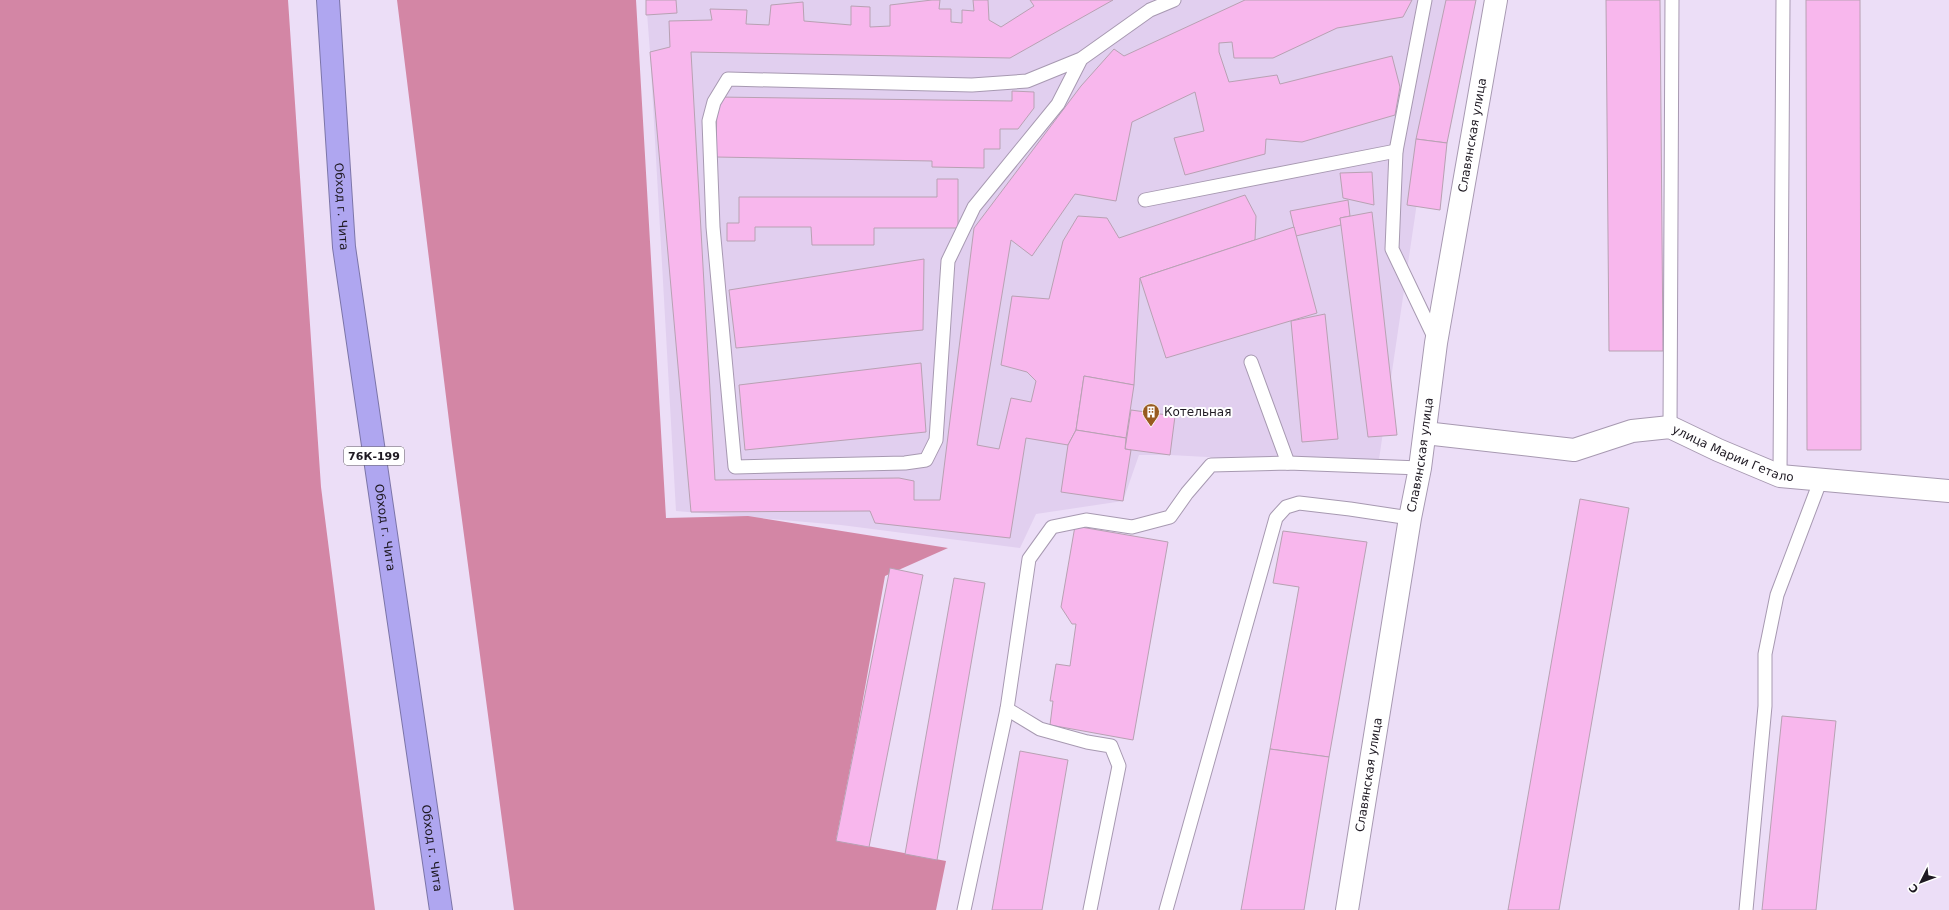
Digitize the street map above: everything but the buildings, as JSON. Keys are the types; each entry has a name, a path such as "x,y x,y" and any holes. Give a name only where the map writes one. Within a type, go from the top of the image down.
{"highway":[{"name":"Обход г. Чита","path":"328,0 344,247 440,910"}],"street":[{"name":"Славянская улица","path":"1347,910 1410,518 1420,468 1436,343 1496,0"},
{"name":"улица Марии Гетало","path":"1425,433 1574,450 1632,431 1670,427 1718,450 1780,476 1949,491"}],"lane":[{"path":"1081,59 1058,104 974,207 948,261 936,440 926,460 905,463 735,467 712,227 709,121 714,102 728,79 972,85 1027,81 1081,59 1150,10 1174,0"},
{"path":"1425,0 1396,151 1392,248 1436,343"},
{"path":"1670,427 1672,0"},
{"path":"1780,476 1783,0"},
{"path":"1145,200 1396,151"},
{"path":"1251,362 1288,463"},
{"path":"964,910 1007,709 1029,559 1052,527 1086,520 1132,527 1170,517 1187,493 1211,465 1288,463 1420,468"},
{"path":"1746,910 1765,706 1765,654 1777,595 1821,479"},
{"path":"1166,910 1276,518 1286,507 1299,504 1350,509 1410,518"},
{"path":"1007,709 1040,729 1087,742 1111,746 1119,766 1090,910"}],"shaded area":[{"path":"0,0 288,0 321,487 375,910 0,910"},
{"path":"397,0 636,0 666,518 748,516 948,548 885,576 836,840 946,861 936,910 514,910 452,445"},
{"path":"646,0 1447,0 1378,466 1170,455 1139,455 1123,501 1036,514 1020,548 841,525 676,511"}],"place":[{"name":"Котельная","path":"1151,427"}]}
